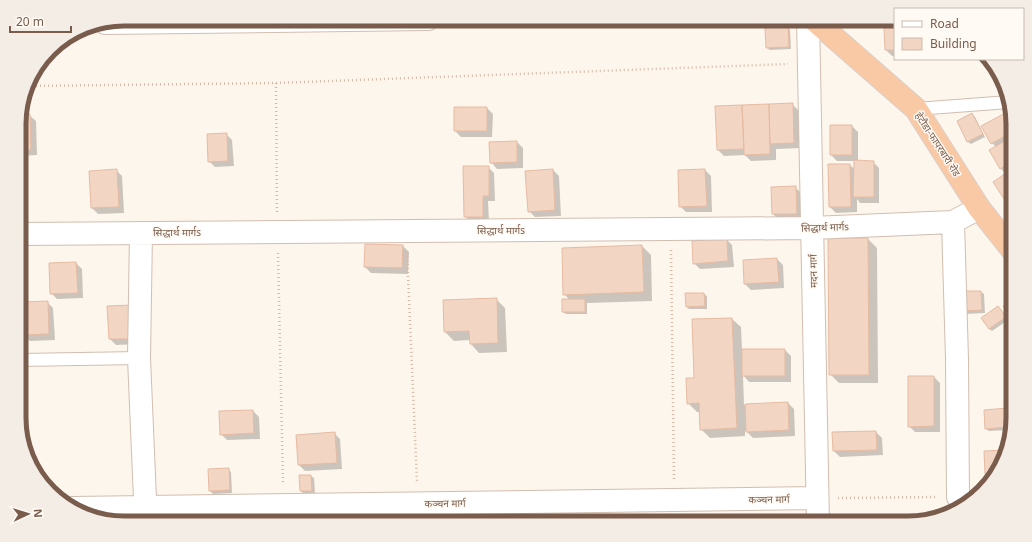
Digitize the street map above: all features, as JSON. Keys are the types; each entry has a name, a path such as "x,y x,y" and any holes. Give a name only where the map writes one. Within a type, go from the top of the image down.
{"highway":[{"name":"हेटौडा-फापरबारी रोड","path":"821,26 916,109 979,208 1006,243"}],"street":[{"name":"मदन मार्ग","path":"808,26 818,516"},
{"name":"सिद्धार्थ मार्गs","path":"26,234 812,228 953,222 979,208"},
{"path":"953,222 957,359 958,497"},
{"path":"141,233 139,358 146,515"},
{"name":"कञ्चन मार्ग","path":"89,510 146,515 283,506 418,513 674,500 817,498"}],"lane":[{"path":"916,109 1004,102"},
{"path":"26,360 139,358"}],"path":[{"path":"34,86 276,83 808,63"},
{"path":"276,83 277,232 283,506"},
{"path":"671,229 674,500"},
{"path":"406,231 418,513"},
{"path":"817,498 958,497"}],"building":[{"path":"788,26 789,47 766,48 765,28"},
{"path":"884,28 894,28 894,50 885,50"},
{"path":"793,103 794,143 770,144 769,104"},
{"path":"769,104 770,154 744,155 742,105"},
{"path":"742,105 744,149 717,150 715,106"},
{"path":"454,107 487,107 487,131 454,131"},
{"path":"972,113 983,134 967,142 957,121"},
{"path":"1005,113 1006,135 991,144 981,126"},
{"path":"27,114 30,114 31,150 26,150"},
{"path":"830,125 852,125 852,155 830,155"},
{"path":"227,133 228,161 208,162 207,134"},
{"path":"1006,140 1006,166 1000,169 989,150"},
{"path":"517,141 517,162 490,163 489,142"},
{"path":"854,160 874,161 874,197 853,197"},
{"path":"828,164 850,164 851,207 829,207"},
{"path":"463,166 489,166 489,196 483,196 483,217 464,217"},
{"path":"117,169 119,207 91,208 89,171"},
{"path":"553,169 555,210 528,212 525,171"},
{"path":"705,169 707,206 679,207 678,170"},
{"path":"1006,173 1006,198 1004,199 993,182"},
{"path":"796,186 797,214 772,214 771,187"},
{"path":"727,238 728,261 693,264 692,241"},
{"path":"828,238 868,238 869,375 829,375"},
{"path":"365,244 403,245 402,268 364,267"},
{"path":"642,245 644,292 563,295 562,248"},
{"path":"777,258 779,282 744,284 743,260"},
{"path":"76,262 78,293 50,294 49,263"},
{"path":"960,291 981,291 982,310 961,311"},
{"path":"685,293 704,293 705,306 686,307"},
{"path":"497,298 498,343 470,344 469,331 444,332 443,300"},
{"path":"562,299 585,299 585,312 562,312"},
{"path":"48,301 49,334 26,335 26,302"},
{"path":"133,305 134,339 109,339 107,306"},
{"path":"998,306 1006,317 989,329 981,318"},
{"path":"732,318 737,428 700,430 699,403 687,404 686,378 694,378 692,319"},
{"path":"742,349 785,349 785,376 742,376"},
{"path":"908,376 934,376 934,426 908,427"},
{"path":"788,402 789,430 746,432 745,404"},
{"path":"1006,408 1006,427 985,429 984,410"},
{"path":"253,410 254,433 220,435 219,411"},
{"path":"876,431 877,450 833,451 832,432"},
{"path":"335,432 337,463 298,465 296,435"},
{"path":"1001,450 988,474 985,474 984,451"},
{"path":"229,468 230,490 209,491 208,469"},
{"path":"299,475 311,475 312,491 300,491"}]}
